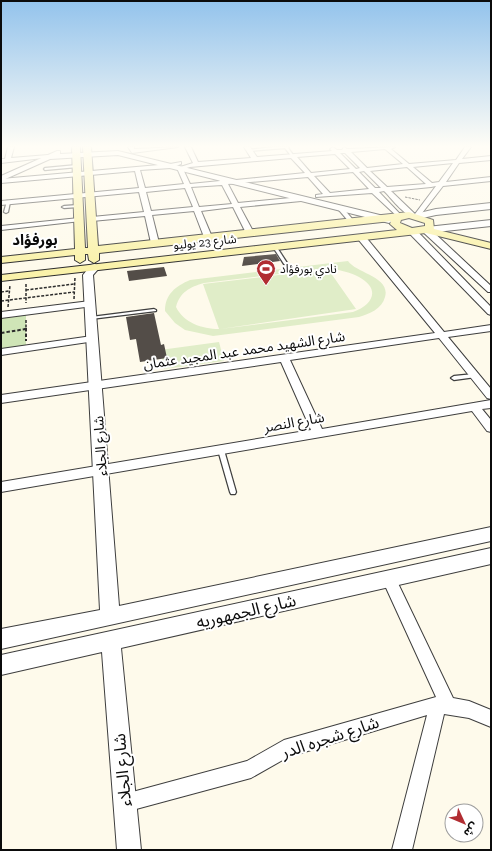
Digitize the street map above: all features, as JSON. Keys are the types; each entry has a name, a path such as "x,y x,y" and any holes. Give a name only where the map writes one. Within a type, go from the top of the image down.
{"main road":[{"name":"شارع الجلاء","path":"77,187 80,251 85,270"},
{"name":"شارع الجلاء","path":"85,270 94,250 89,187"},
{"name":"شارع 23 يوليو","path":"1,260 381,218 416,216"},
{"path":"416,216 428,221 428,228"},
{"path":"398,218 400,227 412,231"},
{"name":"شارع 23 يوليو","path":"5,281 224,252 428,228"},
{"path":"428,228 447,228 491,239"},
{"path":"428,228 491,246"},
{"path":"222,236 244,238 248,242 244,247 224,252"}],"street":[{"path":"141,187 155,243"},
{"path":"1,203 179,187"},
{"path":"187,187 208,238"},
{"path":"226,187 250,233"},
{"path":"253,187 381,218"},
{"path":"279,187 398,218"},
{"path":"321,187 328,195"},
{"path":"370,187 398,218"},
{"path":"383,187 416,216"},
{"path":"318,196 416,187"},
{"path":"416,216 438,187"},
{"path":"92,219 301,198"},
{"path":"416,216 433,212 491,206"},
{"path":"341,209 352,222"},
{"path":"1,228 79,220"},
{"path":"447,228 491,223"},
{"path":"428,228 491,290"},
{"path":"412,231 491,312"},
{"path":"361,237 491,396"},
{"name":"شارع الجلاء","path":"85,270 91,311 110,618"},
{"path":"464,284 482,282"},
{"path":"4,315 74,306 91,311"},
{"name":"شارع الشهيد محمد عبد المجيد عثمان","path":"1,400 491,328"},
{"path":"1,352 92,339"},
{"path":"284,358 318,433"},
{"name":"شارع النصر","path":"1,487 491,404"},
{"path":"475,406 491,428"},
{"name":"شارع الجمهوريه","path":"1,639 110,618 491,534"},
{"path":"456,541 468,562"},
{"name":"شارع الجمهوريه","path":"1,665 111,642 491,556"},
{"path":"389,579 443,705 402,850"},
{"name":"شارع الجلاء","path":"111,642 129,850"},
{"name":"شارع شجره الدر","path":"125,803 251,769 284,749 443,705 474,710 491,719"}],"lane":[{"path":"6,212 8,202"},
{"path":"64,207 78,206"},
{"path":"275,247 285,263"},
{"path":"91,311 154,310"},
{"path":"454,378 474,376"},
{"path":"221,450 233,492"}],"path":[{"path":"401,196 428,201"},
{"path":"74,306 74,284 85,270"},
{"path":"4,315 9,300 9,291 5,281"},
{"path":"26,290 74,284"},
{"path":"1,292 9,291"},
{"path":"1,301 74,292"},
{"path":"1,333 26,329"}],"green space":[{"path":"348,261 358,269 378,280 383,285 385,297 378,308 371,313 359,317 213,336 185,330 175,323 165,311 167,300 172,291 190,280","holes":["329,268 352,274 366,282 372,292 372,296 369,301 360,309 353,312 220,329 356,309 328,269 203,284 219,329 206,328 194,324 179,313 176,307 180,297 186,291 194,286 204,283"]},
{"path":"26,312 26,349 1,352 1,315"},
{"path":"219,342 224,361 164,369 160,350"}],"building":[{"path":"276,254 280,261 242,266 244,257"},
{"path":"164,267 167,276 129,281 127,271"},
{"path":"154,313 161,345 164,344 167,358 140,362 136,339 130,340 126,317"}],"place":[{"name":"نادي بورفؤاد","path":"266,286"}],"district":[{"name":"بورفؤاد","path":"35,240"}]}
